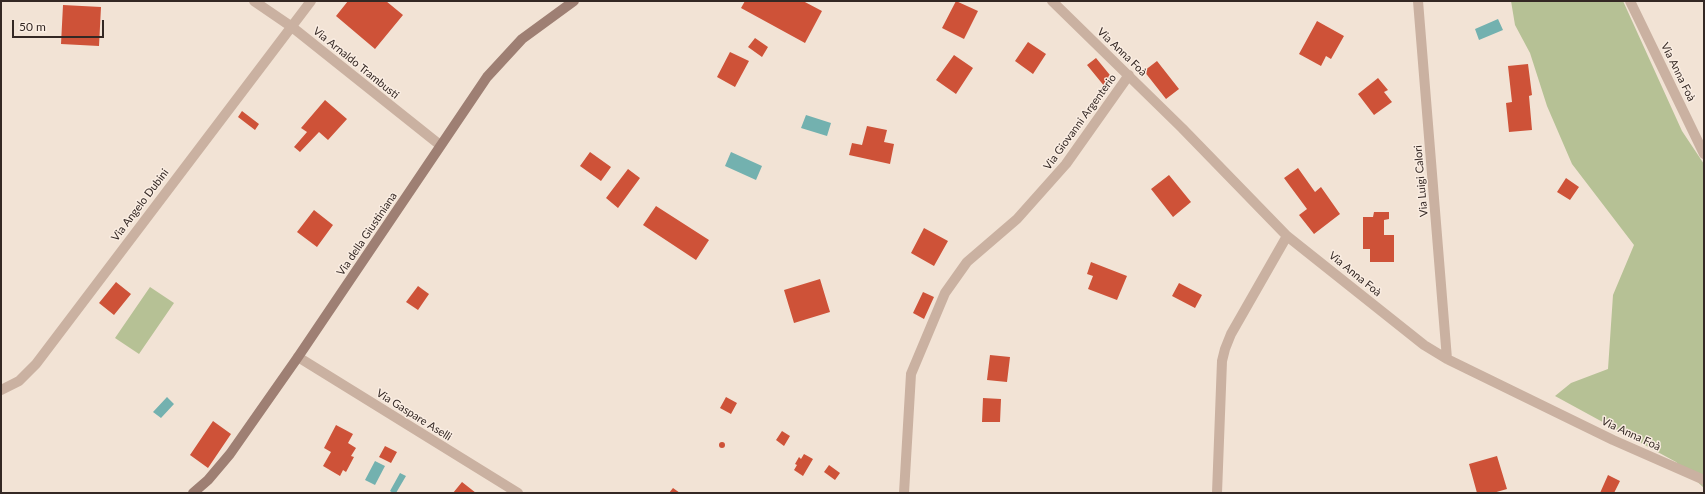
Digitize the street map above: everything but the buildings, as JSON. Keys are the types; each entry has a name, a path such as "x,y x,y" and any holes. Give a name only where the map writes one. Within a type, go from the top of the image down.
{"street":[{"name":"Via Arnaldo Trambusti","path":"254,1 292,27 440,145"},
{"name":"Via Angelo Dubini","path":"1,390 19,381 36,364 312,1"},
{"name":"Via della Giustiniana","path":"193,493 208,480 230,454 298,357 487,77 510,51 538,26 574,1"},
{"name":"Via Anna Foà","path":"1052,1 1129,76 1287,236 1424,345 1447,359 1614,440 1704,480"},
{"name":"Via Luigi Calori","path":"1418,1 1447,359"},
{"name":"Via Anna Foà","path":"1630,1 1704,154"},
{"name":"Via Giovanni Argenterio","path":"904,493 911,374 945,292 961,269 1017,219 1066,164 1129,76"},
{"path":"1217,493 1222,361 1225,349 1231,334 1287,236"},
{"name":"Via Gaspare Aselli","path":"298,357 518,493"}],"green space":[{"path":"1511,1 1623,1 1682,131 1704,164 1704,488 1676,462 1555,396 1571,383 1608,369 1613,295 1634,245 1572,164 1547,106 1530,53 1515,25"},
{"path":"150,287 174,303 139,354 115,338"}],"water":[{"path":"1498,19 1503,30 1479,40 1475,29"},
{"path":"806,115 831,123 827,136 801,128"},
{"path":"731,152 762,166 756,180 725,166"},
{"path":"167,397 174,404 161,418 153,412"},
{"path":"375,461 385,466 375,485 365,480"},
{"path":"400,473 406,476 396,493 393,493 390,491"}]}
